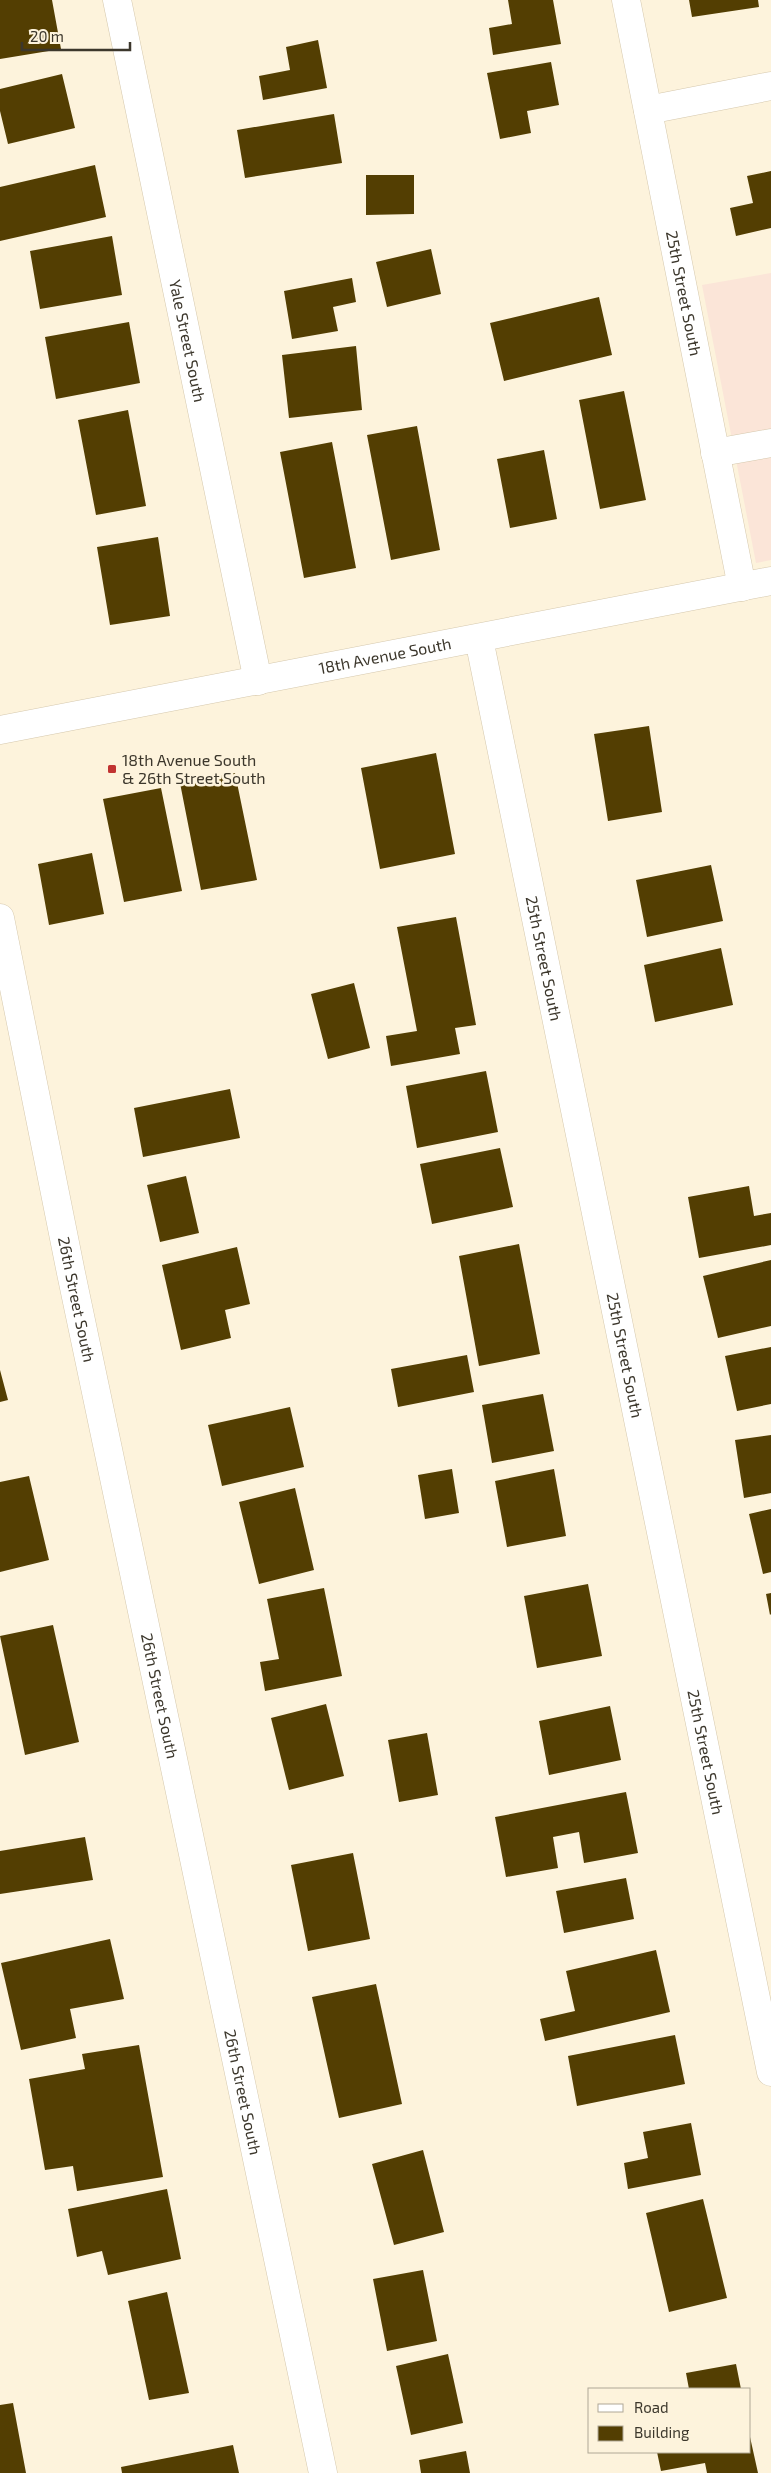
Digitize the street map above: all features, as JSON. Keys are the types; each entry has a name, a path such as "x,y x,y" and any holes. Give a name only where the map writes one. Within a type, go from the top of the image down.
{"street":[{"name":"Yale Street South","path":"117,0 258,681"},
{"name":"25th Street South","path":"626,0 742,587"},
{"path":"648,110 771,86"},
{"path":"715,454 771,443"},
{"name":"18th Avenue South","path":"0,730 479,639 771,581"},
{"name":"25th Street South","path":"479,639 771,2072"},
{"name":"26th Street South","path":"0,918 11,1028 322,2473"}],"shaded area":[{"path":"771,273 771,560 756,563 702,285"}],"building":[{"path":"0,0 52,0 61,49 0,59"},
{"path":"508,0 553,0 561,44 493,55 489,28 512,24"},
{"path":"689,0 758,0 759,7 692,17"},
{"path":"318,40 327,88 263,100 259,76 290,70 286,47"},
{"path":"551,62 559,105 527,111 531,133 500,139 487,73"},
{"path":"62,74 75,128 8,144 0,111 0,89"},
{"path":"334,114 342,163 245,178 237,130"},
{"path":"95,165 106,217 0,241 0,187"},
{"path":"771,171 771,228 736,236 730,208 753,203 747,176"},
{"path":"366,175 414,175 414,214 366,215"},
{"path":"112,236 122,295 40,309 30,251"},
{"path":"431,249 441,294 387,307 376,262"},
{"path":"352,278 356,302 333,307 338,331 292,339 284,291"},
{"path":"599,297 612,355 504,381 490,323"},
{"path":"129,322 140,383 56,399 45,337"},
{"path":"356,346 362,410 289,418 282,355"},
{"path":"624,391 646,500 600,509 579,400"},
{"path":"128,410 146,506 96,515 78,420"},
{"path":"417,426 440,550 391,560 367,435"},
{"path":"332,442 356,568 304,578 280,452"},
{"path":"544,450 557,519 510,528 497,459"},
{"path":"158,537 170,616 110,625 97,547"},
{"path":"649,726 662,812 608,821 594,734"},
{"path":"436,753 455,854 380,869 361,768"},
{"path":"235,773 257,880 201,890 180,783"},
{"path":"161,788 182,891 124,902 103,799"},
{"path":"92,853 104,914 49,925 38,864"},
{"path":"711,865 723,921 647,937 636,880"},
{"path":"456,917 476,1025 455,1028 460,1054 391,1066 386,1036 417,1031 397,927"},
{"path":"721,948 733,1005 655,1022 644,965"},
{"path":"354,983 370,1048 328,1059 311,994"},
{"path":"486,1071 498,1132 417,1148 406,1086"},
{"path":"230,1089 240,1138 143,1157 134,1108"},
{"path":"500,1148 513,1207 432,1224 420,1164"},
{"path":"186,1176 199,1233 160,1242 147,1185"},
{"path":"749,1186 754,1216 771,1213 771,1245 699,1258 688,1197"},
{"path":"519,1244 540,1354 479,1366 459,1256"},
{"path":"237,1247 250,1304 225,1310 231,1338 181,1350 162,1265"},
{"path":"771,1260 771,1326 718,1338 703,1276"},
{"path":"771,1347 771,1404 737,1411 725,1356"},
{"path":"467,1355 474,1392 398,1407 391,1369"},
{"path":"0,1370 8,1400 0,1402"},
{"path":"543,1394 554,1451 492,1463 482,1405"},
{"path":"290,1407 304,1467 222,1486 208,1425"},
{"path":"771,1435 771,1493 744,1498 735,1440"},
{"path":"452,1469 459,1513 425,1519 418,1475"},
{"path":"554,1469 566,1536 507,1547 495,1481"},
{"path":"29,1476 49,1560 0,1572 0,1482"},
{"path":"295,1488 314,1570 259,1584 239,1502"},
{"path":"771,1509 771,1572 763,1574 749,1514"},
{"path":"588,1584 602,1656 537,1668 524,1596"},
{"path":"324,1588 342,1676 265,1691 260,1662 279,1659 267,1599"},
{"path":"771,1593 771,1614 770,1615 766,1594"},
{"path":"53,1625 79,1742 25,1755 0,1636"},
{"path":"326,1704 344,1776 289,1790 271,1718"},
{"path":"610,1706 621,1760 549,1775 539,1721"},
{"path":"427,1733 438,1795 399,1802 388,1740"},
{"path":"626,1792 638,1853 584,1863 579,1832 553,1837 558,1868 506,1877 495,1817"},
{"path":"85,1837 93,1880 0,1894 0,1851"},
{"path":"353,1853 370,1939 308,1951 291,1865"},
{"path":"626,1878 634,1919 564,1933 556,1891"},
{"path":"110,1939 124,1999 70,2009 76,2038 21,2050 1,1963"},
{"path":"656,1950 670,2012 545,2041 540,2019 575,2011 566,1971"},
{"path":"376,1984 402,2104 339,2118 312,1997"},
{"path":"675,2035 685,2084 577,2106 568,2056"},
{"path":"139,2045 163,2177 77,2191 73,2166 45,2170 29,2079 85,2069 82,2054"},
{"path":"691,2123 701,2175 628,2189 624,2163 648,2158 643,2132"},
{"path":"423,2150 444,2232 394,2245 372,2164"},
{"path":"167,2189 181,2259 108,2275 102,2251 77,2257 68,2209"},
{"path":"703,2199 727,2298 669,2312 646,2213"},
{"path":"423,2270 437,2341 387,2351 373,2279"},
{"path":"167,2292 189,2393 149,2400 128,2301"},
{"path":"448,2354 463,2423 411,2435 396,2366"},
{"path":"736,2364 741,2388 689,2388 686,2373"},
{"path":"13,2403 26,2473 0,2473 0,2405"},
{"path":"751,2442 758,2473 707,2473 705,2463 661,2471 657,2453 751,2453"},
{"path":"233,2445 239,2473 122,2473 121,2467"},
{"path":"466,2451 470,2473 421,2473 419,2460"}],"place":[{"name":"18th Avenue South & 26th Street South","path":"112,769"}]}
